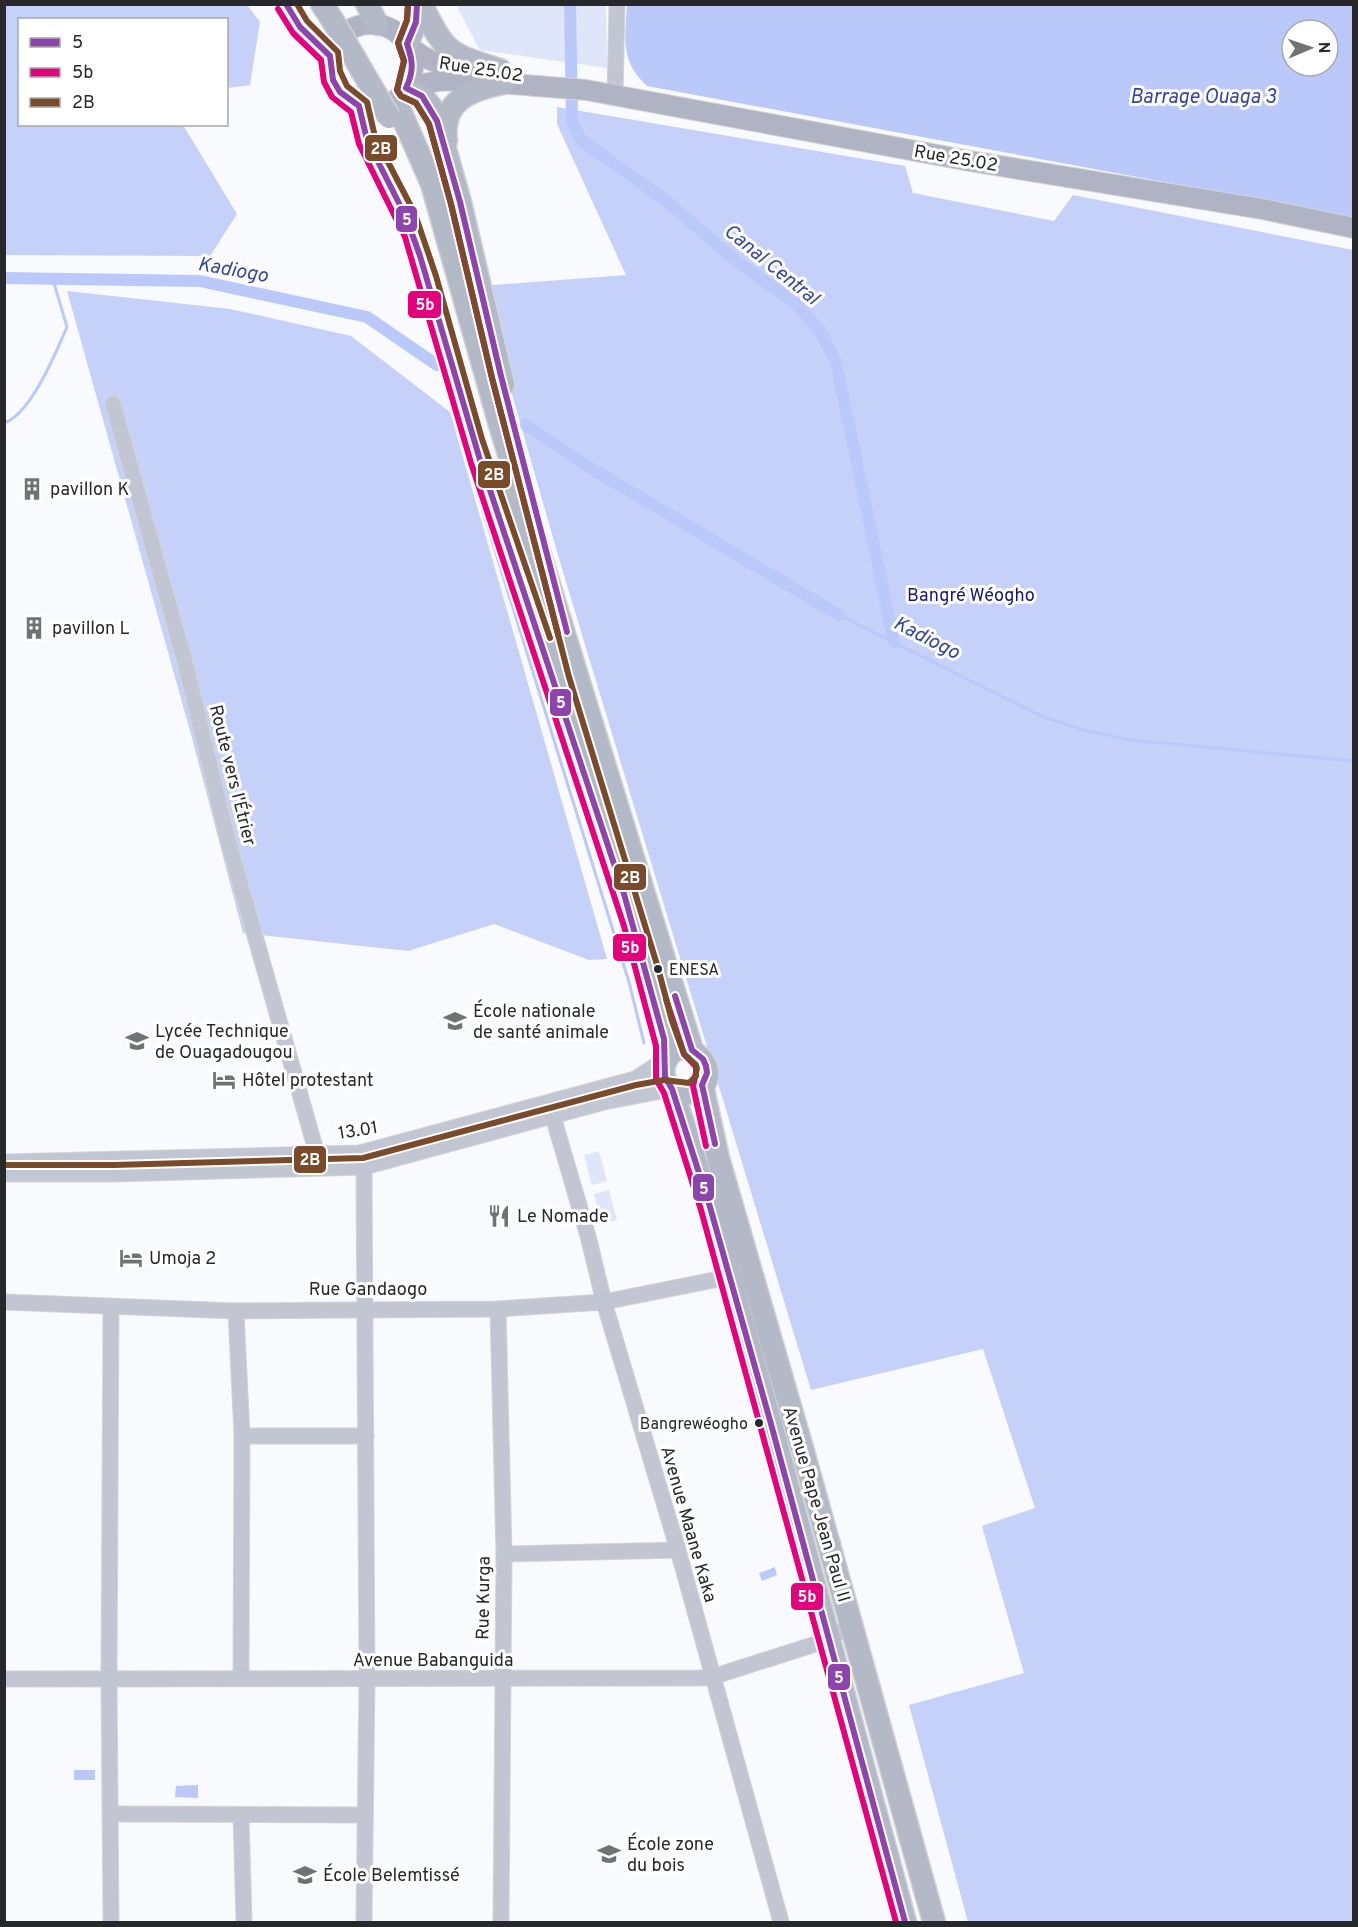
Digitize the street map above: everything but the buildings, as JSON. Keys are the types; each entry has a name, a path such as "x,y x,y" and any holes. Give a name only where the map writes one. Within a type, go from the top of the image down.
{"highway":[{"path":"286,4 300,27 330,56"},
{"path":"407,44 416,22 419,4"},
{"path":"419,4 437,37 448,50 501,77"},
{"path":"334,11 432,184 500,425 578,674"},
{"path":"449,164 445,124 450,112 462,97 501,77"},
{"path":"406,88 422,96 431,107 449,164 578,674"},
{"path":"359,106 360,127 367,147 399,199 414,235 465,414 512,560 555,675"},
{"path":"394,114 420,185 555,675"},
{"name":"Avenue Pape Jean Paul II","path":"578,674 667,966 680,1018 692,1050 699,1054 706,1065 707,1072 702,1085 718,1158 934,1923"},
{"name":"Avenue Pape Jean Paul II","path":"555,675 650,982 667,1058 664,1064 664,1078 672,1089 729,1277 905,1923"},
{"path":"667,1058 678,1050 692,1050"},
{"path":"672,1089 687,1093 702,1085"}],"main road":[{"path":"372,14 407,44 412,60 412,75 406,88 391,103 380,107 359,106 338,92 332,81 330,56 338,40 372,14"},
{"name":"Rue 25.02","path":"407,44 422,57 446,66 501,77 586,90 970,161 1262,209 1353,228"},
{"name":"Rue 25.02","path":"406,88 438,81 501,77"}],"street":[{"path":"615,96 617,4"},
{"name":"Route vers l'Étrier","path":"113,404 186,666 228,841 317,1155"},
{"name":"13.01","path":"4,1174 114,1174 362,1160 550,1109 635,1079 667,1058"},
{"name":"13.01","path":"550,1109 672,1089"},
{"name":"Avenue Maane Kaka","path":"550,1109 588,1236 604,1302 678,1550 781,1923"},
{"name":"13.01","path":"4,1162 317,1155 362,1160"},
{"path":"362,1160 367,1678 364,1923"},
{"name":"Rue Gandaogo","path":"4,1302 236,1311 365,1308 498,1309 604,1302 729,1277"},
{"path":"111,1307 109,1679 111,1923"},
{"name":"Rue Kurga","path":"498,1309 504,1554 501,1680 501,1923"},
{"path":"236,1311 242,1436 241,1678"},
{"path":"242,1436 366,1436"},
{"path":"504,1554 678,1550"},
{"name":"Avenue Babanguida","path":"4,1679 501,1680 712,1677 828,1640 851,1624"},
{"path":"111,1814 365,1815"},
{"path":"241,1815 243,1923"}],"shaded area":[{"path":"456,5 606,5 607,68 480,50"},
{"path":"599,1151 607,1181 592,1185 584,1155"},
{"path":"609,1190 617,1220 602,1224 594,1194"}],"green space":[{"path":"5,4 247,5 260,22 250,85 228,88 228,18 18,18 18,126 184,126 237,214 210,256 5,255"},
{"name":"Bangré Wéogho","path":"557,107 905,166 913,193 1054,221 1073,195 1353,250 1353,1922 968,1922 909,1705 1024,1673 982,1526 1035,1508 983,1349 811,1390 560,562 481,286 626,275 557,124"},
{"path":"67,291 230,309 351,336 450,412 607,959 589,960 494,924 408,951 243,933 192,738"}],"water":[{"name":"Barrage Ouaga 3","path":"627,5 1353,5 1353,217 647,86 632,68 625,39"},
{"path":"775,1567 777,1575 762,1581 759,1573"},
{"path":"74,1770 95,1770 95,1780 74,1780"},
{"path":"198,1785 198,1798 175,1797 176,1786"}],"waterway":[{"name":"Canal Central","path":"570,4 572,121 582,141 664,199 735,260 796,304 820,331 836,362 894,642"},
{"name":"Kadiogo","path":"4,278 200,281 367,317 437,365"},
{"path":"4,423 24,408 33,395 67,327 53,280"},
{"path":"456,424 629,982 644,1043"},
{"name":"Kadiogo","path":"526,425 587,466 839,615"},
{"name":"Kadiogo","path":"839,615 1039,715 1080,729 1130,740 1354,761"}],"transit line":[{"name":"5","path":"286,4 300,27 330,56 333,80 340,92 359,106 367,140 406,217 420,256 480,460 624,894 664,1039 665,1077 672,1089 710,1207 905,1922"},
{"name":"2B","path":"297,4 307,21 338,52 340,71 347,86 367,102 375,137 415,214 436,276 482,439 550,638"},
{"name":"5b","path":"408,4 407,20 398,43 404,61 397,90 401,96 416,103 429,124 558,634"},
{"name":"2B","path":"4,1165 114,1165 363,1158 636,1085 664,1080 689,1083 696,1076 696,1065 684,1054 672,1021 569,677 429,124 416,103 401,96 397,90 404,61 398,43 407,20 408,4"},
{"name":"5","path":"417,4 416,22 407,44 412,66 406,88 422,96 437,121 460,202 501,376 567,632"},
{"name":"5b","path":"278,9 293,33 321,60 324,82 332,97 351,112 359,144 405,237 471,463 624,926 656,1046 656,1079 664,1093 701,1210 896,1922"},
{"name":"5","path":"675,996 692,1050 703,1059 706,1066 707,1073 702,1085 715,1144"},
{"name":"5b","path":"666,999 684,1054 697,1068 693,1086 706,1146"}],"place":[{"name":"pavillon K","path":"32,489"},
{"name":"pavillon L","path":"34,628"},
{"name":"ENESA","path":"658,969"},
{"name":"École nationale de santé animale","path":"455,1021"},
{"name":"Lycée Technique de Ouagadougou","path":"137,1041"},
{"name":"Hôtel protestant","path":"224,1080"},
{"name":"Le Nomade","path":"499,1216"},
{"name":"Umoja 2","path":"131,1258"},
{"name":"Bangrewéogho","path":"759,1423"},
{"name":"École zone du bois","path":"609,1854"},
{"name":"École Belemtissé","path":"305,1875"}]}
